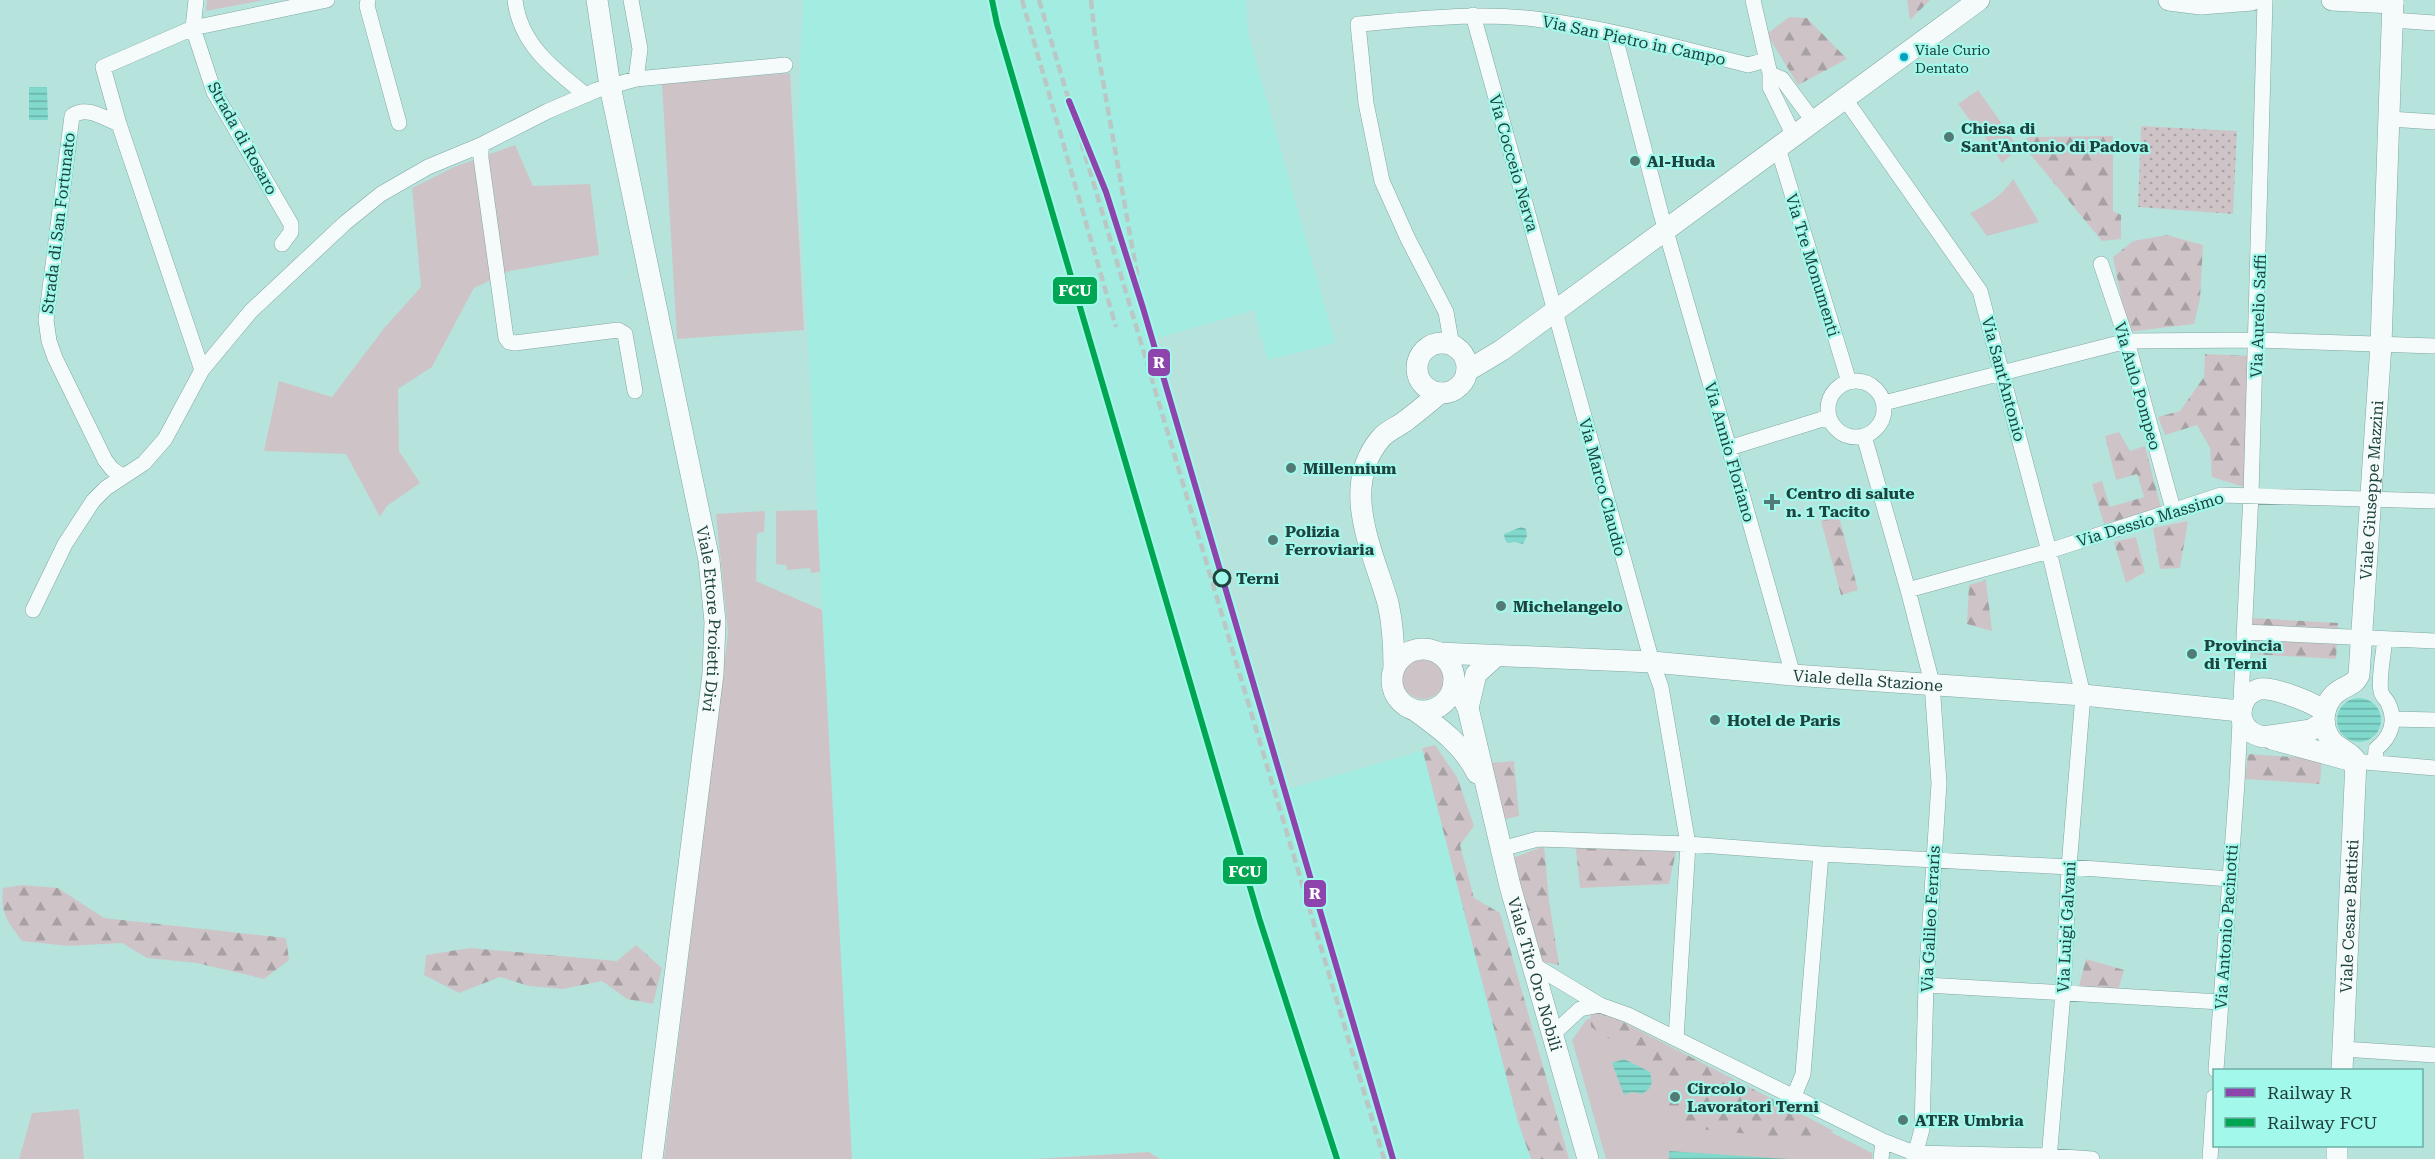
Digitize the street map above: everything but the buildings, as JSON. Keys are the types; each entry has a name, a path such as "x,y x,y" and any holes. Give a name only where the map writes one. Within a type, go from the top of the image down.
{"street":[{"name":"Strada di Rosaro","path":"196,0 193,28 214,92 291,224 291,232 282,244"},
{"path":"202,370 119,124 103,67 193,28 327,0"},
{"path":"368,0 367,6 399,123"},
{"path":"515,0 517,14 526,37 540,56 585,94"},
{"name":"Viale Ettore Proietti Divi","path":"597,0 610,86 707,548 715,622 713,674 652,1159"},
{"path":"631,0 640,49 636,79"},
{"name":"Via Tre Monumenti","path":"1753,0 1768,67 1770,87 1849,382"},
{"path":"1402,423 1414,397 1418,363 1424,351 1440,344 1460,356 1502,350 1979,0"},
{"path":"2169,0 2201,4 2252,0"},
{"name":"Via Aurelio Saffi","path":"2240,711 2257,340 2265,0"},
{"path":"2332,0 2393,8 2435,23"},
{"name":"Viale Giuseppe Mazzini","path":"2324,717 2332,696 2357,679 2362,637 2381,344 2393,8"},
{"name":"Via San Pietro in Campo","path":"1460,356 1446,312 1408,239 1382,181 1366,103 1358,24 1473,15 1540,19 1614,33 1748,65 1768,67"},
{"name":"Via Cocceio Nerva","path":"1473,15 1555,311"},
{"name":"Via Annio Floriano","path":"1614,33 1665,230 1792,675"},
{"path":"33,609 71,535 93,501 122,476 144,463 165,439 202,370 251,311 345,223 381,194 428,167 481,145 585,94 610,86 636,79 785,65"},
{"path":"1768,67 1782,79 1814,122"},
{"name":"Via Sant'Antonio","path":"1845,99 1980,291 2049,551 2083,695"},
{"name":"Strada di San Fortunato","path":"119,124 85,111 72,116 46,320 49,341 55,358 105,460 122,476"},
{"path":"2390,119 2435,122"},
{"path":"481,145 506,338 509,342 515,343 618,330 625,334 629,345 635,391"},
{"name":"Via Aulo Pompeo","path":"2101,264 2127,341 2173,509"},
{"name":"Via Marco Claudio","path":"1555,311 1652,662 1661,687 1688,844 1676,1039"},
{"path":"1884,403 2127,341 2257,340 2434,346"},
{"path":"1418,376 1423,385 1431,391 1440,393 1455,390 1465,378 1460,356"},
{"path":"1858,381 1875,388 1884,403 1881,422 1876,429 1864,436 1849,436 1840,432 1829,417 1830,399 1841,385 1849,382 1858,381"},
{"path":"1388,603 1405,629 1451,665 1454,681 1452,692 1438,708 1416,711 1400,702 1395,694 1392,676 1394,637 1388,603 1372,558 1361,507 1361,481 1368,457 1382,436 1440,393"},
{"path":"1729,448 1829,417"},
{"path":"1864,436 1932,683"},
{"name":"Via Dessio Massimo","path":"1908,590 2049,551 2221,495 2251,494 2435,501"},
{"path":"2244,632 2435,641"},
{"path":"2365,762 2386,741 2393,719 2391,708 2380,693 2385,639"},
{"path":"1394,667 1408,653 1433,651"},
{"name":"Viale della Stazione","path":"1433,651 1496,656 1652,662 1792,675 2083,695 2240,711"},
{"path":"1468,708 1476,674 1496,656"},
{"name":"Viale Tito Oro Nobili","path":"1454,681 1468,708 1485,789 1588,1159"},
{"name":"Via Galileo Ferraris","path":"1914,1156 1922,1129 1926,985 1939,783 1932,683"},
{"path":"2365,762 2336,747 2329,738 2324,717 2312,704 2262,688 2247,696 2240,711 2244,726 2255,735 2365,762 2435,768"},
{"name":"Via Luigi Galvani","path":"2049,1157 2063,993 2069,867 2083,695"},
{"name":"Viale Tito Oro Nobili","path":"1416,711 1448,735 1468,756 1485,789"},
{"name":"Via Antonio Pacinotti","path":"2216,1069 2240,711"},
{"path":"2263,737 2311,730 2324,717"},
{"path":"2393,719 2435,720"},
{"name":"Viale Cesare Battisti","path":"2342,1069 2365,762"},
{"path":"1501,849 1538,839 1688,844 2230,879"},
{"path":"1794,1096 1803,1074 1821,854"},
{"path":"1532,964 1600,1005 1628,1015 1914,1156 2092,1159"},
{"path":"1926,985 2221,1002"},
{"path":"1552,1035 1580,1009 1600,1005"},
{"path":"2343,1049 2435,1055"},
{"path":"2210,1159 2213,1112"},
{"path":"1881,1159 1883,1141"}],"shaded area":[{"path":"803,0 1246,0 1248,33 1335,343 1268,360 1254,310 1155,339 1285,790 1429,749 1540,1159 1160,1159 1149,1152 1033,1159 852,1159 797,131"},
{"path":"29,87 47,87 48,120 29,120"},
{"path":"1521,527 1526,529 1527,536 1523,544 1508,543 1505,540 1504,534"},
{"path":"2359,698 2375,704 2381,720 2375,736 2359,742 2343,736 2337,720 2343,704"},
{"path":"1624,1059 1650,1072 1652,1082 1649,1089 1642,1094 1632,1092 1624,1095 1612,1063"},
{"path":"1669,1151 1789,1159 1669,1159"}],"green space":[{"path":"207,0 264,0 206,11"},
{"path":"1907,0 1930,0 1910,20"},
{"path":"1789,17 1807,18 1847,59 1798,85 1767,34"},
{"path":"790,73 804,330 677,339 662,84"},
{"path":"1978,90 2019,148 2002,163 1978,126 1975,127 1958,104"},
{"path":"2141,126 2237,131 2233,214 2138,207"},
{"path":"2113,136 2113,211 2121,215 2121,239 2102,241 2020,142 2030,137"},
{"path":"515,145 533,186 590,184 599,255 510,271 474,288 432,367 398,389 399,451 420,483 387,506 380,517 346,454 264,451 279,381 332,397 385,327 421,287 412,188 454,167"},
{"path":"2013,179 2039,222 1987,236 1970,213 1994,199"},
{"path":"2167,235 2203,245 2200,299 2194,324 2128,332 2113,257 2133,241"},
{"path":"2205,354 2252,356 2244,487 2212,477 2210,448 2197,425 2165,435 2158,417 2180,411 2204,377"},
{"path":"2119,432 2130,451 2145,446 2161,508 2104,524 2092,484 2102,481 2110,507 2144,497 2137,474 2116,480 2105,436"},
{"path":"817,510 820,572 811,573 810,568 787,570 786,565 776,564 776,511"},
{"path":"765,511 764,532 757,533 756,581 822,610 852,1159 664,1159 728,633 716,514"},
{"path":"1839,516 1858,590 1841,595 1821,521"},
{"path":"2188,521 2180,568 2160,569 2153,528"},
{"path":"2136,537 2145,572 2126,583 2114,542"},
{"path":"1986,580 1992,631 1967,624 1969,585"},
{"path":"2253,618 2338,623 2336,659 2251,654"},
{"path":"1423,657 1438,663 1444,678 1438,693 1423,699 1408,693 1402,678 1408,663"},
{"path":"1435,745 1457,777 1474,826 1460,845 1474,898 1500,913 1569,1159 1531,1159 1518,1122 1422,748"},
{"path":"2248,754 2322,759 2320,784 2245,779"},
{"path":"1514,761 1519,816 1502,820 1490,763"},
{"path":"1575,841 1678,842 1669,884 1580,888"},
{"path":"1544,846 1559,965 1537,961 1513,858"},
{"path":"22,885 58,888 104,918 286,938 289,960 264,979 197,963 147,958 122,943 68,946 22,941 6,917 2,897 3,888"},
{"path":"636,945 662,968 653,1004 627,999 602,981 563,989 529,986 500,977 459,993 424,975 426,955 470,948 617,961"},
{"path":"2086,959 2124,970 2118,991 2078,990"},
{"path":"1590,1005 1834,1131 1810,1138 1790,1138 1668,1126 1665,1068 1649,1065 1591,1027"},
{"name":"Circolo Lavoratori Terni","path":"1607,1018 1872,1153 1872,1159 1606,1159 1572,1040 1587,1019"},
{"path":"79,1109 84,1159 19,1159 32,1113"},
{"path":"1149,1152 1160,1159 1033,1159"}],"railway":[{"path":"1022,0 1116,327"},
{"path":"1039,0 1384,1159"},
{"path":"1091,0 1095,36 1143,308"}],"rail line":[{"name":"FCU","path":"992,0 997,24 1260,921 1337,1159"},
{"name":"R","path":"1069,101 1106,192 1143,308 1393,1159"}],"place":[{"name":"Viale Curio Dentato","path":"1904,57"},
{"name":"Chiesa di Sant'Antonio di Padova","path":"1949,137"},
{"name":"Al-Huda","path":"1635,161"},
{"name":"Millennium","path":"1291,468"},
{"name":"Centro di salute n. 1 Tacito","path":"1772,502"},
{"name":"Polizia Ferroviaria","path":"1273,540"},
{"name":"Terni","path":"1222,578"},
{"name":"Michelangelo","path":"1501,606"},
{"name":"Provincia di Terni","path":"2192,654"},
{"name":"Hotel de Paris","path":"1715,720"},
{"name":"Circolo Lavoratori Terni","path":"1675,1097"},
{"name":"ATER Umbria","path":"1903,1120"}]}
